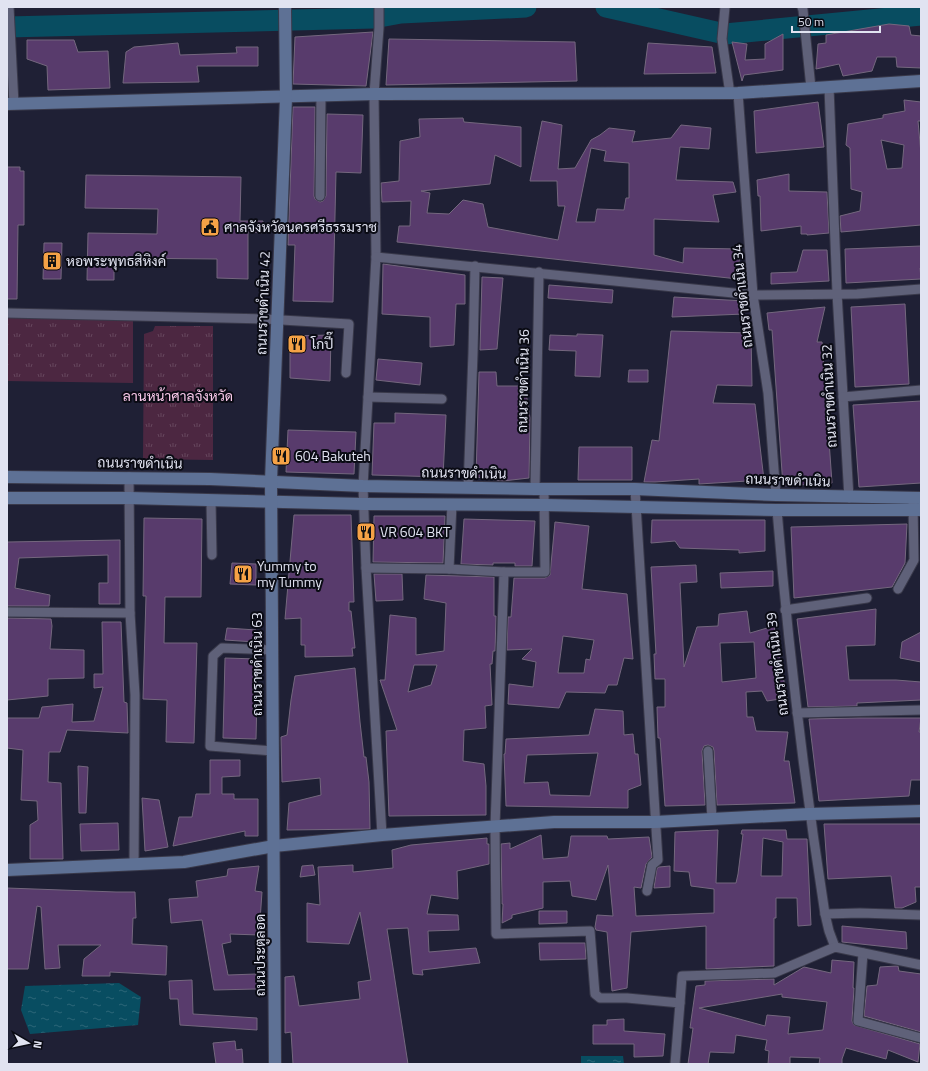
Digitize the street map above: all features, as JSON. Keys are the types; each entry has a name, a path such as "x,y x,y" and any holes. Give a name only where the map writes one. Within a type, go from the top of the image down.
{"street":[{"name":"ถนนราขดำเนิน 42","path":"271,481 286,98 285,7"},
{"path":"379,7 380,28 374,94 376,257 363,504 382,834"},
{"name":"ถนนราชดำเนิน 34","path":"724,7 722,39 734,94 753,295 768,393 776,496"},
{"path":"803,9 811,88"},
{"path":"9,11 11,41 10,104 286,98 374,94 734,94 921,81"},
{"name":"ถนนราขดำเนิน 32","path":"829,87 837,293 849,498"},
{"path":"320,196 321,96"},
{"path":"376,257 538,272 753,295 857,294 921,289"},
{"path":"468,488 475,266"},
{"name":"ถนนราขดำเนิน 36","path":"504,572 545,572 545,505 540,489 538,272"},
{"path":"7,313 277,320 349,324 346,373"},
{"path":"843,397 921,390"},
{"path":"368,397 442,398"},
{"name":"ถนนราขดำเนิน","path":"7,476 210,479 363,486 635,489 849,498 917,504"},
{"path":"129,477 130,613 135,695 134,864"},
{"name":"ถนนราขดำเนิน 63","path":"271,481 274,846"},
{"path":"635,489 658,860 652,865 647,890"},
{"path":"776,496 777,510"},
{"name":"ถนนราขดำเนิน","path":"7,498 129,498 363,504 545,505 777,510 917,504"},
{"path":"211,501 212,555"},
{"path":"449,569 452,504"},
{"path":"898,589 914,560 917,504"},
{"name":"ถนนราชดำเนิน 39","path":"777,510 785,610 809,814 825,914 835,947"},
{"path":"366,568 449,569 504,572 495,827 496,934 590,931 595,994 600,998 627,998 680,1003"},
{"path":"785,610 866,598"},
{"path":"7,612 130,613"},
{"path":"272,650 222,648 213,656 210,746 273,751"},
{"path":"797,713 921,710"},
{"path":"708,751 712,819"},
{"path":"7,870 184,862 274,846 382,834 554,822 655,822 809,814 921,811"},
{"name":"ถนนประตูลอด","path":"274,846 275,1064"},
{"path":"825,914 860,913 921,915"},
{"path":"675,1064 682,976 774,973 835,947 921,965"},
{"path":"863,952 858,1020 921,1038"}],"green space":[{"path":"7,313 133,315 133,383 7,381"},
{"name":"ลานหน้าศาลจังหวัด","path":"155,326 213,326 213,460 143,459 144,334 153,331"}],"water":[{"path":"119,983 141,997 138,1025 30,1034 21,1010 25,986"},
{"path":"581,1056 623,1056 624,1064 581,1064"}],"building":[{"path":"889,24 909,26 911,35 921,36 921,68 897,67 896,57 877,57 872,71 843,76 839,64 816,69 818,44 826,43 826,35"},
{"path":"373,32 366,86 293,84 295,37"},
{"path":"783,34 783,70 744,75 742,81 732,42 747,44 745,60 765,59 765,44"},
{"path":"389,39 575,42 577,81 386,85"},
{"path":"27,40 74,40 78,52 108,51 110,88 48,90 47,66 27,59"},
{"path":"178,43 180,55 237,53 236,47 258,47 258,66 197,66 199,82 123,83 126,52 134,47"},
{"path":"648,43 712,47 716,73 644,74"},
{"path":"904,100 921,102 921,121 918,121 921,154 921,225 841,232 840,216 860,211 862,192 851,189 850,148 846,145 848,124 883,118 883,115 905,111","holes":["881,140 904,145 902,168 887,169"]},
{"path":"818,102 824,147 756,153 754,111"},
{"path":"293,107 315,107 314,196 315,199 320,202 323,201 326,196 327,114 363,115 361,173 336,172 333,302 293,301 295,245 288,245"},
{"path":"463,118 464,122 521,127 521,167 495,155 490,184 421,191 430,193 427,213 449,214 463,200 483,204 488,227 558,240 565,206 558,206 557,181 530,181 542,121 562,125 558,169 575,168 591,140 609,128 635,131 632,142 671,138 681,125 711,128 709,149 680,147 676,180 733,182 736,192 713,195 719,222 654,219 654,255 683,263 684,248 740,249 738,279 397,242 399,226 410,226 411,201 382,202 381,183 399,181 400,141 420,137 419,119","holes":["591,148 606,151 604,161 629,163 629,198 626,198 624,210 597,209 595,222 576,222"]},
{"path":"7,167 20,167 20,171 24,171 24,225 18,225 17,299 7,299"},
{"path":"789,174 789,191 827,192 829,233 807,235 801,234 801,226 761,231 760,196 758,196 757,180"},
{"name":"ศาลจังหวัดนครศรีธรรมราช","path":"86,175 241,177 240,221 263,221 262,233 248,232 248,279 217,278 217,259 114,258 114,280 87,280 88,233 157,234 158,209 85,208"},
{"name":"หอพระพุทธสิหิงค์","path":"44,243 62,243 61,279 43,279"},
{"path":"921,246 921,279 846,283 845,249"},
{"path":"803,250 827,250 829,281 771,284 771,273 797,272"},
{"path":"383,264 465,275 465,304 456,304 454,345 430,347 430,317 382,314"},
{"path":"482,277 503,278 497,349 480,350"},
{"path":"549,285 613,290 612,303 548,298"},
{"path":"674,297 745,301 744,314 672,317"},
{"path":"905,304 909,384 855,387 851,307"},
{"path":"825,307 817,342 822,342 832,483 783,486 772,330 769,330 767,313"},
{"path":"671,331 751,333 752,386 717,385 713,403 755,404 764,480 699,484 699,479 644,482 652,440 659,441"},
{"path":"577,334 603,335 600,377 575,376 576,351 549,350 550,335 577,336"},
{"path":"331,335 330,381 290,378 290,336"},
{"path":"378,359 422,363 420,385 376,380"},
{"path":"629,370 648,370 648,382 628,382"},
{"path":"479,372 496,372 497,386 525,386 530,418 529,478 503,481 476,477"},
{"path":"921,401 921,483 859,487 853,405"},
{"path":"395,413 446,415 443,477 372,475 374,423 395,423"},
{"path":"288,430 356,432 354,474 286,472"},
{"path":"579,447 632,447 632,480 578,480"},
{"path":"294,515 351,515 354,602 349,602 349,611 351,611 355,648 352,648 353,656 305,657 305,645 301,645 301,618 285,619"},
{"path":"374,516 445,516 443,563 373,562"},
{"path":"144,518 202,519 201,597 165,597 164,643 197,643 194,743 166,742 167,700 143,699 146,596 143,596"},
{"path":"464,519 535,521 532,566 515,566 515,563 493,563 493,565 461,564"},
{"path":"652,520 765,520 765,551 739,553 739,550 680,548 675,541 651,543"},
{"path":"555,522 589,526 582,589 627,594 633,659 624,658 617,685 608,685 605,693 566,692 559,708 508,704 509,684 533,687 536,662 522,659 532,649 507,650 508,617 511,617 514,578 545,578 550,575","holes":["563,636 594,640 590,660 586,659 584,673 558,673"]},
{"path":"907,524 905,563 892,587 794,598 791,527"},
{"path":"120,540 120,604 99,604 99,583 108,583 108,555 19,558 15,588 50,595 49,606 7,606 7,542"},
{"name":"Yummy to my Tummy","path":"232,563 256,564 256,585 230,584"},
{"path":"696,565 697,582 680,583 684,667 697,627 718,626 719,614 747,611 750,633 774,626 787,698 767,701 762,691 746,692 747,717 753,717 756,731 788,732 784,761 789,761 795,803 717,805 714,751 713,747 708,745 704,746 702,751 705,805 665,806 660,738 658,738 657,707 665,707 665,679 655,679 654,654 656,654 651,567","holes":["754,642 756,678 722,682 720,643"]},
{"path":"773,571 773,586 721,588 720,573"},
{"path":"374,574 402,574 403,600 376,601"},
{"path":"426,575 494,577 494,616 496,616 495,651 493,651 492,664 490,664 492,705 485,706 486,728 464,730 463,761 484,764 486,815 389,816 386,731 397,730 380,680 385,680 390,615 416,618 416,655 444,651 446,603 424,599","holes":["414,665 437,665 431,685 408,692"]},
{"path":"876,609 875,645 846,646 849,680 896,680 921,682 921,700 857,703 857,706 808,707 797,619"},
{"path":"7,618 51,619 52,626 50,649 84,650 84,678 48,679 48,696 7,700"},
{"path":"102,622 121,622 124,702 127,703 128,733 67,730 60,752 49,752 48,782 61,783 63,859 30,859 30,825 38,820 37,801 21,800 23,750 7,748 7,718 39,718 42,707 73,704 72,722 94,721 103,687 94,688 94,674 103,674"},
{"path":"227,628 256,630 255,642 225,640"},
{"path":"921,632 921,662 900,658 902,642"},
{"path":"225,658 258,659 256,739 223,738"},
{"path":"355,668 364,757 366,757 369,782 370,829 287,830 289,803 321,795 320,778 282,782 281,737 287,735 295,676"},
{"path":"595,709 623,711 624,735 633,734 635,754 638,754 641,785 628,790 628,808 506,806 504,754 506,739 589,735","holes":["598,753 590,796 550,795 548,782 524,783 527,755"]},
{"path":"921,718 919,732 921,732 921,780 911,780 909,796 819,801 809,719"},
{"path":"210,760 240,760 240,776 222,777 222,794 234,794 234,799 258,799 258,836 245,836 245,831 173,846 179,817 192,817 196,794 210,794"},
{"path":"78,766 88,767 86,813 79,813"},
{"path":"142,798 159,800 168,847 145,851"},
{"path":"118,823 119,850 81,851 80,824"},
{"path":"824,824 921,824 921,887 915,887 916,902 902,908 895,908 891,876 828,879"},
{"path":"718,830 716,883 736,883 743,834 741,834 742,830 786,830 787,839 807,839 811,925 798,926 797,898 776,898 776,918 774,918 774,966 706,969 706,926 631,932 627,988 612,991 607,932 596,930 595,927 597,915 613,916 608,865 596,900 572,896 570,881 543,882 543,908 512,915 512,918 502,923 503,904 501,844 510,843 510,849 541,835 543,859 568,857 571,836 607,836 608,839 649,837 652,857 646,864 641,888 634,887 636,916 714,913 714,889 691,886 689,872 674,871 675,832","holes":["763,838 783,842 782,876 761,876"]},
{"path":"487,838 487,844 489,844 489,864 457,871 458,899 431,895 427,914 458,915 459,930 428,931 429,952 476,948 480,963 422,970 423,975 413,974 408,928 387,929 408,1064 293,1064 291,1032 285,1033 285,977 294,976 299,1006 360,999 358,982 371,980 360,912 349,944 307,942 307,903 320,905 318,867 353,865 353,872 393,868 392,850 411,845"},
{"path":"313,865 315,875 300,877 302,866"},
{"path":"259,866 255,891 262,892 259,935 230,934 231,942 222,944 228,975 256,974 257,989 214,990 202,920 171,923 169,899 198,897 196,881 227,876 228,869"},
{"path":"670,866 670,887 654,888 657,868"},
{"path":"7,888 135,892 136,918 133,918 132,944 167,946 166,975 110,972 110,976 82,976 84,959 101,945 58,945 60,968 45,969 41,907 37,906 28,969 7,969"},
{"path":"539,911 567,911 567,923 539,924"},
{"path":"842,926 906,932 907,949 842,942"},
{"path":"539,943 585,943 586,959 540,960"},
{"path":"832,960 854,962 852,1021 854,1025 920,1044 918,1062 888,1050 886,1059 846,1048 842,1059 842,1064 819,1064 820,1058 790,1057 790,1064 768,1064 769,1051 765,1050 767,1040 736,1035 734,1053 710,1052 708,1064 688,1064 693,1028 690,1028 696,986 705,985 705,981 774,979 774,985 804,967 831,973","holes":["782,994 782,997 827,1002 823,1030 788,1034 790,1017 767,1015 765,1026 699,1008"]},
{"path":"898,966 899,971 921,974 921,1032 864,1016 867,986 877,985 880,967"},
{"path":"192,980 193,1014 257,1018 257,1030 180,1025 178,999 170,999 169,981"},
{"path":"624,1019 624,1031 665,1034 663,1056 634,1057 634,1044 593,1044 593,1025 607,1025 607,1020"},
{"path":"235,1041 236,1050 242,1049 243,1063 216,1064 213,1043"}],"waterway":[{"path":"7,27 374,18 401,13 526,7"},
{"path":"606,7 725,34 921,15"}],"place":[{"name":"ศาลจังหวัดนครศรีธรรมราช","path":"210,227"},
{"name":"หอพระพุทธสิหิงค์","path":"52,261"},
{"name":"โกปี๊","path":"297,344"},
{"name":"604 Bakuteh","path":"281,456"},
{"name":"VR 604 BKT","path":"366,532"},
{"name":"Yummy to my Tummy","path":"243,574"}]}
